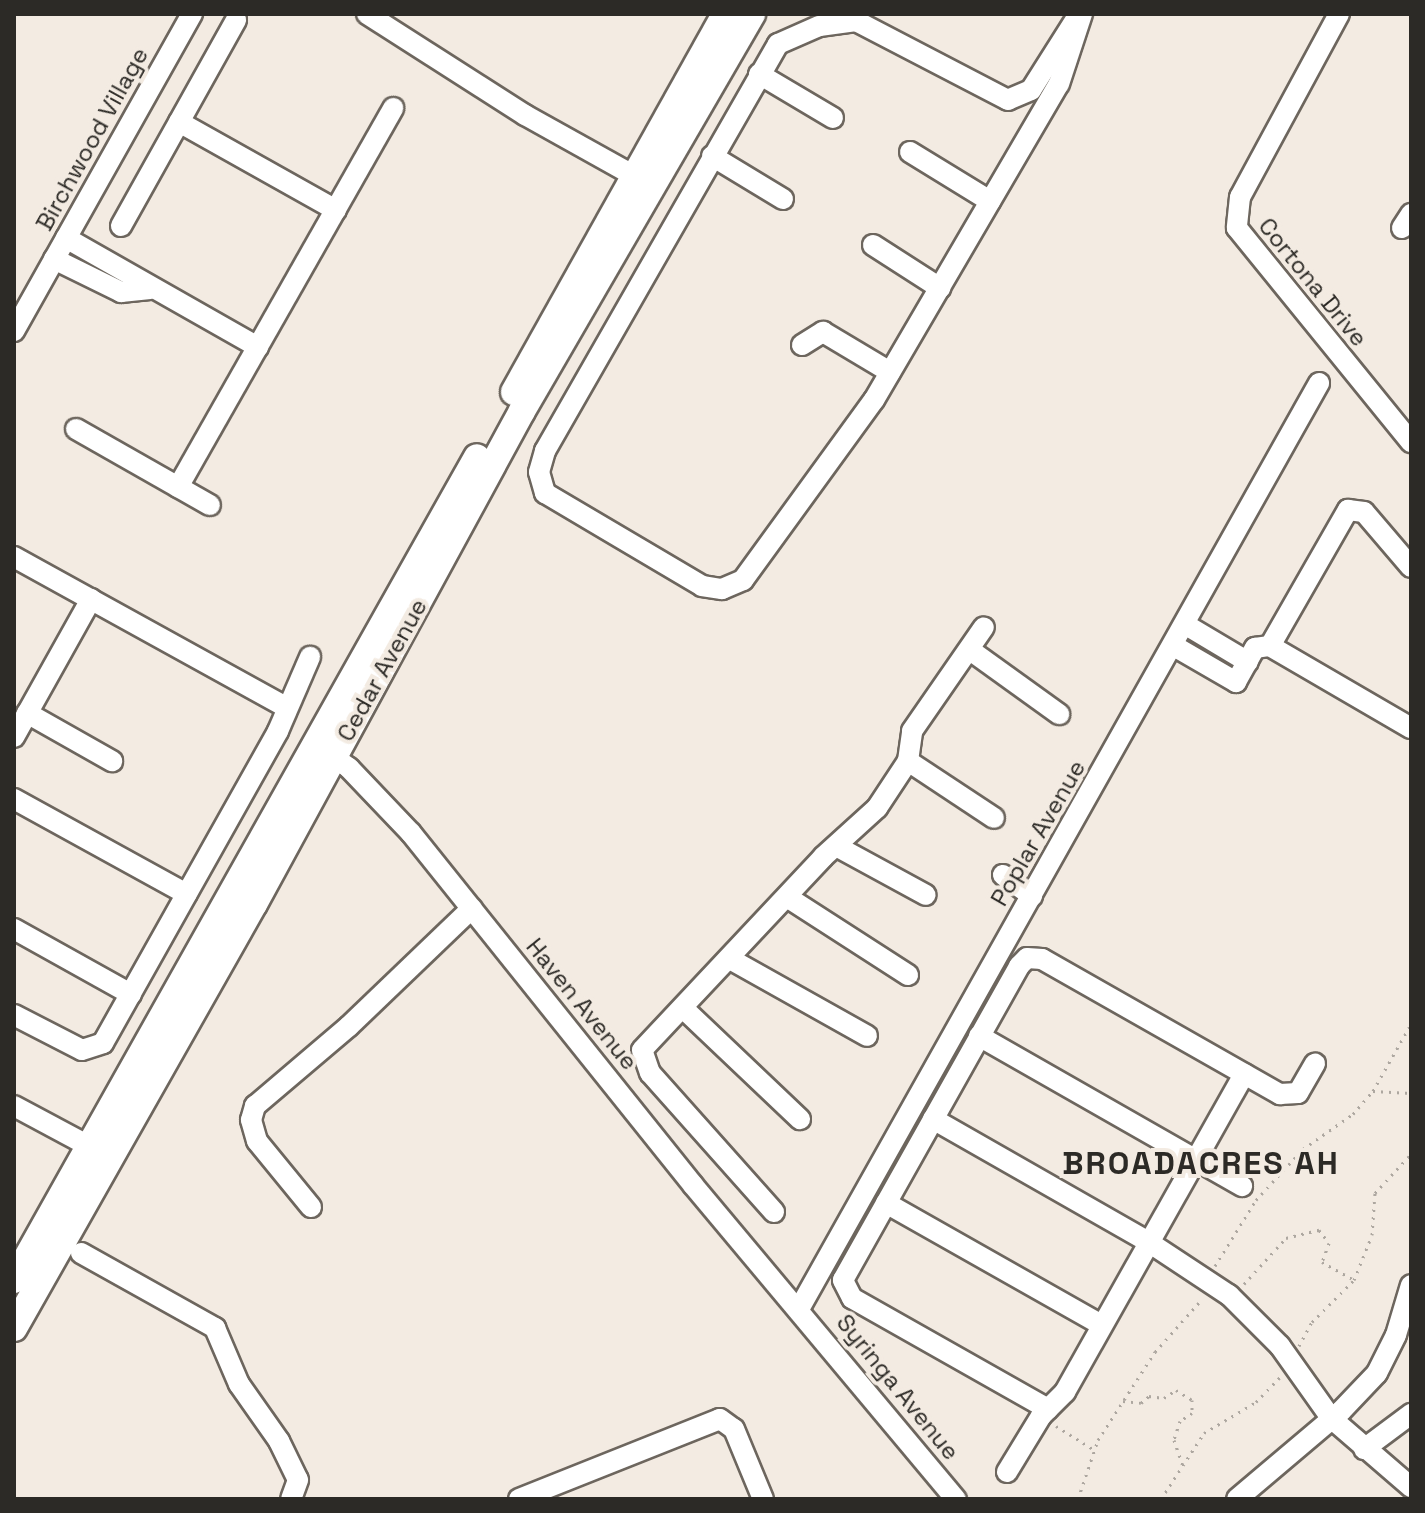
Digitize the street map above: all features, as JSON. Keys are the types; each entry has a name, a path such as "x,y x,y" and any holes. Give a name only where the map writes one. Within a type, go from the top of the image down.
{"main road":[{"name":"Cedar Avenue","path":"644,182 725,14"},
{"name":"Cedar Avenue","path":"14,1328 100,1152 464,498 644,182 752,14"},
{"name":"Cedar Avenue","path":"14,1280 100,1152"}],"street":[{"name":"Birchwood Village","path":"14,331 192,14"},
{"path":"367,14 525,115 644,182"},
{"path":"1080,14 1059,84 940,288 835,457 805,491 749,573 726,588 702,586 545,493 539,472 545,451 778,44 791,35 856,21 996,96 1017,99 1037,83 1080,14"},
{"name":"Cortona Drive","path":"1339,14 1246,182 1236,207 1237,228 1411,442"},
{"path":"121,226 236,20"},
{"path":"759,74 833,118"},
{"path":"178,487 393,108"},
{"path":"179,122 336,210"},
{"path":"910,152 990,201"},
{"path":"712,156 783,199"},
{"path":"66,238 150,289 258,347"},
{"path":"873,245 940,288"},
{"path":"54,259 121,292 150,289"},
{"path":"802,345 823,332 890,372"},
{"name":"Poplar Avenue","path":"799,1309 1186,625 1319,383"},
{"path":"76,429 210,505"},
{"path":"1270,646 1348,510 1364,512 1411,567"},
{"path":"14,557 286,707"},
{"path":"14,737 91,599"},
{"path":"1186,625 1248,662"},
{"path":"774,1212 645,1065 645,1044 684,1009 787,897 877,808 908,761 912,731 984,627"},
{"path":"1174,646 1236,682 1255,648 1270,646 1411,728"},
{"path":"970,650 1059,714"},
{"path":"14,1015 68,1045 90,1050 103,1043 278,731 310,657"},
{"path":"27,713 112,761"},
{"name":"Haven Avenue","path":"324,750 394,813 799,1309"},
{"path":"908,761 994,818"},
{"path":"14,799 187,894"},
{"path":"836,846 926,895"},
{"path":"1003,875 1032,896"},
{"path":"787,897 908,975"},
{"path":"311,1207 257,1141 251,1120 255,1106 349,1026 472,908"},
{"path":"14,929 131,994"},
{"path":"1048,1409 846,1292 845,1271 1019,966 1036,957 1244,1074 1293,1095 1315,1063"},
{"path":"730,959 867,1036"},
{"path":"684,1009 800,1119"},
{"path":"979,1036 1242,1186"},
{"path":"1007,1472 1048,1409 1065,1392 1244,1074"},
{"path":"14,1106 100,1152"},
{"path":"933,1119 1150,1243 1229,1295 1290,1358 1331,1418 1411,1487"},
{"path":"886,1203 1102,1325"},
{"path":"81,1253 215,1328 239,1384 295,1472 298,1480 291,1499"},
{"path":"1237,1499 1331,1418 1381,1367 1411,1285"},
{"name":"Syringa Avenue","path":"799,1309 956,1499"},
{"path":"1364,1449 1411,1414"},
{"path":"519,1499 715,1419 734,1429 763,1499"}],"path":[{"path":"1078,1499 1093,1449 1155,1352 1202,1299 1209,1280 1256,1200 1303,1149 1353,1114 1375,1091 1411,1024"},
{"path":"1375,1091 1403,1095 1411,1093"},
{"path":"1161,1499 1204,1433 1278,1383 1289,1370 1290,1358 1312,1322 1354,1280 1372,1235 1375,1193 1411,1154"},
{"path":"1229,1295 1232,1288 1254,1278 1278,1244 1295,1235 1324,1233 1329,1243 1322,1262 1354,1280"},
{"path":"1123,1401 1141,1403 1149,1396 1181,1392 1192,1400 1192,1413 1180,1421 1174,1440 1183,1466"},
{"path":"1048,1409 1054,1425 1093,1449"}],"district":[{"name":"BROADACRES AH","path":"1201,1163"}]}
